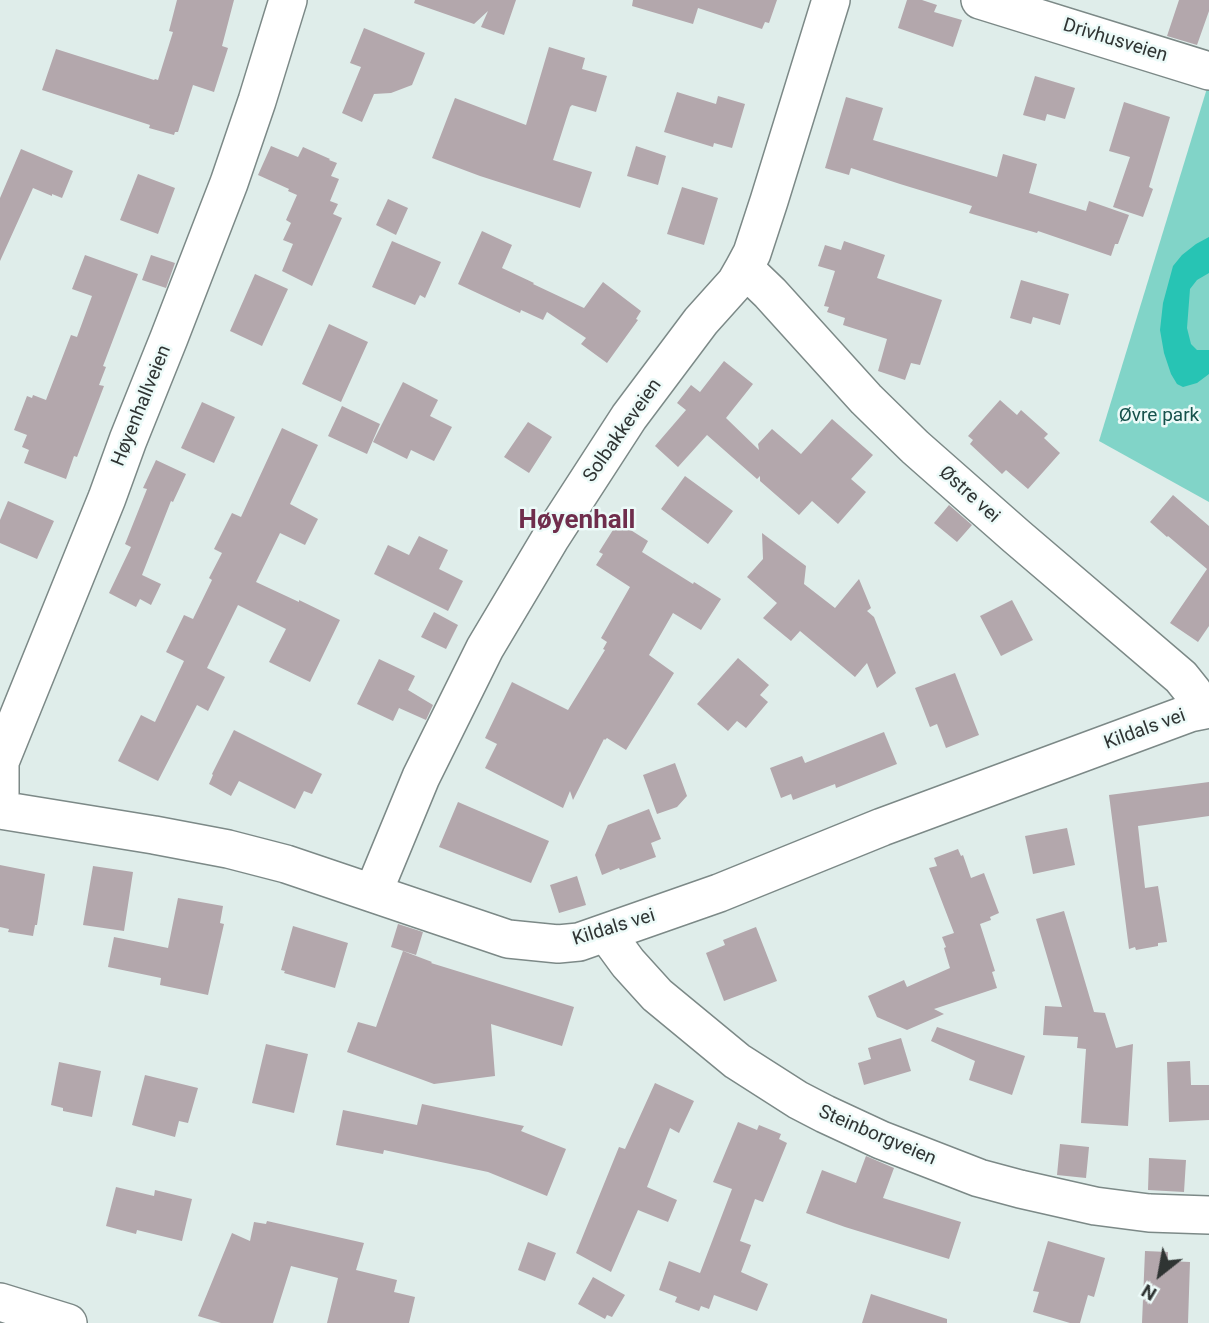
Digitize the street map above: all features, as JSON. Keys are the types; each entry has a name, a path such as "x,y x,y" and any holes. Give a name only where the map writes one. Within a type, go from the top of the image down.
{"street":[{"name":"Høyenhallveien","path":"0,810 0,761 107,498 229,183 288,0"},
{"name":"Solbakkeveien","path":"373,893 421,777 485,648 550,539 629,417 701,321 736,282 752,253 831,0"},
{"name":"Drivhusveien","path":"980,0 1209,71"},
{"name":"Østre vei","path":"744,268 771,293 866,399 905,437 1181,677 1206,709"},
{"name":"Kildals vei","path":"0,810 228,849 286,864 508,939 558,944 579,942 719,893 923,812 1206,709"},
{"name":"Steinborgveien","path":"606,933 657,995 737,1061 798,1100 836,1120 967,1173 1020,1189 1095,1206 1149,1213 1209,1215"},
{"path":"0,1303 68,1323"}],"green space":[{"name":"Øvre park","path":"1209,85 1209,502 1099,441"}],"shaded area":[{"path":"1209,237 1209,273 1197,280 1190,289 1187,328 1191,344 1197,350 1209,350 1209,374 1197,383 1183,387 1177,384 1171,374 1164,353 1160,330 1163,303 1173,266 1182,255"}],"building":[{"path":"177,0 234,0 222,46 228,48 214,92 193,85 178,132 174,135 42,90 56,49 158,80 173,32 169,31"},
{"path":"415,0 516,0 504,35 481,27 488,11 474,24 414,3"},
{"path":"633,0 777,0 769,23 765,22 762,29 698,8 693,24 632,6"},
{"path":"907,0 922,0 937,5 934,12 962,20 953,47 898,28"},
{"path":"1179,0 1209,0 1209,11 1197,45 1167,36"},
{"path":"364,28 425,53 412,85 391,93 374,94 362,122 342,113 361,67 350,63"},
{"path":"549,47 585,58 582,69 607,76 596,112 572,105 570,107 553,160 592,172 580,208 432,158 455,98 526,125"},
{"path":"1035,76 1075,88 1065,119 1047,114 1045,121 1023,115"},
{"path":"677,92 716,104 718,96 745,104 732,148 714,143 713,147 664,132"},
{"path":"846,97 883,108 873,140 997,177 1003,154 1037,164 1029,193 1086,211 1089,201 1129,215 1118,244 1115,244 1111,256 1038,231 1037,233 969,213 972,206 851,168 849,175 825,168"},
{"path":"1124,102 1170,117 1149,187 1153,189 1143,217 1113,207 1130,157 1109,151"},
{"path":"271,146 298,157 303,147 337,163 331,176 339,179 330,201 338,204 333,214 342,218 312,286 282,271 293,244 283,240 291,223 286,220 297,195 258,175"},
{"path":"636,146 666,156 658,185 627,176"},
{"path":"21,149 73,171 62,198 33,188 0,261 0,198"},
{"path":"138,174 175,188 158,234 120,220"},
{"path":"682,187 718,198 704,245 667,234"},
{"path":"388,199 408,208 396,235 376,225"},
{"path":"482,231 512,245 502,268 533,284 584,308 603,282 641,311 636,319 638,320 607,363 581,344 586,338 547,312 543,320 521,310 520,313 458,284"},
{"path":"392,241 441,262 425,298 420,295 415,305 372,287"},
{"path":"844,241 885,255 877,278 942,300 920,365 911,363 905,380 878,371 887,339 843,325 845,318 827,312 829,307 824,306 835,271 818,266 825,245 841,250"},
{"path":"85,255 138,274 103,366 106,367 99,385 104,386 66,479 24,463 29,450 22,447 27,435 14,430 27,396 32,398 33,395 46,400 71,335 77,337 92,296 72,289"},
{"path":"151,255 175,263 166,288 142,280"},
{"path":"255,274 288,289 262,346 230,331"},
{"path":"1021,280 1069,294 1060,325 1033,317 1031,324 1010,318"},
{"path":"329,324 368,342 341,402 302,384"},
{"path":"724,361 753,384 726,418 759,450 758,444 772,429 801,454 832,419 873,455 851,479 866,492 838,524 812,501 799,515 760,481 760,476 757,479 707,435 678,467 655,446 686,410 677,403 691,385 700,392"},
{"path":"403,382 438,400 430,416 452,427 434,461 411,450 407,459 373,442"},
{"path":"1000,400 1017,415 1021,410 1048,434 1044,438 1060,453 1028,489 1006,470 1002,474 970,444 973,440 968,436"},
{"path":"202,402 235,417 214,463 181,448"},
{"path":"342,406 380,424 367,454 328,436"},
{"path":"528,422 552,437 529,473 504,457"},
{"path":"282,428 318,445 290,504 318,519 305,545 280,533 256,582 340,620 310,682 269,662 286,629 238,605 207,668 225,677 208,711 197,705 158,781 118,761 141,715 155,722 184,661 166,652 184,615 193,619 222,553 214,549 232,513 241,517"},
{"path":"156,460 186,474 173,502 171,501 142,575 161,584 151,605 140,599 136,607 109,593 131,547 125,544 147,489 143,488"},
{"path":"685,476 733,511 708,544 661,509"},
{"path":"1173,495 1209,526 1209,626 1198,642 1170,623 1207,569 1150,522"},
{"path":"8,501 54,521 37,559 0,543 0,520"},
{"path":"949,505 972,525 957,542 934,523"},
{"path":"618,522 648,541 642,552 721,599 701,630 673,613 649,655 674,673 626,750 607,738 604,739 573,800 570,791 563,808 485,768 497,744 485,738 512,682 568,710 605,650 603,649 607,642 601,638 630,587 596,565 603,554 599,552"},
{"path":"762,533 806,566 804,584 835,608 859,579 871,608 867,611 874,617 896,673 877,688 867,663 855,677 800,631 791,641 763,618 777,603 747,577 763,559"},
{"path":"419,536 448,550 439,569 463,581 448,611 374,574 388,545 409,555"},
{"path":"1012,600 1033,640 1001,656 980,616"},
{"path":"434,612 458,625 446,649 421,637"},
{"path":"738,658 769,685 760,695 768,702 746,728 737,721 728,731 697,704"},
{"path":"379,659 415,676 408,690 433,705 426,720 399,708 393,721 357,704"},
{"path":"955,673 979,735 946,748 937,724 930,727 915,688"},
{"path":"234,730 322,774 312,794 304,791 295,809 239,781 231,796 209,784"},
{"path":"884,732 897,764 836,788 835,784 793,800 791,794 781,798 770,768 802,756 805,763"},
{"path":"675,763 687,796 677,807 657,814 643,775"},
{"path":"1209,782 1209,816 1138,826 1145,888 1158,886 1167,942 1158,943 1158,946 1129,949 1109,795"},
{"path":"458,802 549,841 531,883 439,847"},
{"path":"649,809 661,839 651,843 656,857 602,875 595,855 608,825"},
{"path":"1067,828 1075,865 1033,874 1025,836"},
{"path":"958,849 961,856 963,855 971,878 984,873 999,913 980,924 995,971 992,972 997,988 934,1009 944,1014 907,1030 877,1017 868,996 904,980 907,987 950,968 942,937 954,933 929,868 937,866 934,858"},
{"path":"0,865 45,874 33,936 8,932 9,929 0,927"},
{"path":"93,866 133,872 124,931 83,925"},
{"path":"577,876 586,905 559,913 550,885"},
{"path":"178,898 223,906 220,923 224,924 208,995 160,985 161,978 108,967 114,937 168,948"},
{"path":"1064,911 1094,1012 1105,1013 1116,1048 1133,1044 1128,1126 1081,1123 1086,1049 1077,1048 1078,1037 1043,1035 1045,1006 1062,1007 1036,919"},
{"path":"398,924 423,932 416,955 391,947"},
{"path":"293,926 348,943 335,988 281,970"},
{"path":"756,927 777,981 724,1001 706,953 725,945 723,940"},
{"path":"403,951 431,963 574,1007 562,1046 491,1024 495,1076 434,1084 347,1052 358,1022 376,1027"},
{"path":"937,1027 1025,1056 1012,1095 969,1080 975,1061 931,1041"},
{"path":"901,1038 911,1071 864,1085 858,1063 871,1059 868,1048"},
{"path":"266,1044 308,1054 294,1113 252,1103"},
{"path":"1190,1061 1191,1085 1209,1085 1209,1120 1169,1122 1167,1062"},
{"path":"59,1062 101,1071 92,1117 63,1111 63,1108 51,1105"},
{"path":"145,1075 198,1088 188,1123 179,1121 175,1137 132,1125"},
{"path":"655,1083 694,1101 679,1133 670,1128 647,1187 677,1200 668,1222 638,1210 611,1272 576,1253 619,1147 625,1149"},
{"path":"422,1104 524,1126 521,1131 566,1149 547,1196 488,1172 384,1150 383,1154 336,1145 343,1110 417,1125"},
{"path":"738,1122 757,1130 759,1125 781,1134 779,1139 787,1143 763,1202 755,1199 740,1241 751,1245 741,1272 768,1284 757,1311 714,1295 709,1309 701,1306 699,1311 675,1302 677,1297 659,1290 669,1261 700,1273 732,1189 713,1182"},
{"path":"1060,1144 1089,1147 1086,1178 1057,1175"},
{"path":"866,1156 894,1168 883,1198 961,1222 949,1259 806,1213 822,1170 856,1183"},
{"path":"1149,1158 1186,1160 1184,1192 1148,1190"},
{"path":"116,1187 154,1196 155,1190 192,1199 182,1241 106,1226"},
{"path":"267,1221 364,1243 356,1270 397,1280 394,1292 415,1297 409,1323 327,1323 338,1278 291,1266 273,1323 221,1323 198,1316 232,1233 250,1241 254,1222 266,1224"},
{"path":"1048,1241 1105,1258 1094,1297 1088,1295 1080,1323 1070,1323 1033,1312 1039,1292 1033,1291"},
{"path":"528,1242 556,1253 545,1281 518,1270"},
{"path":"1145,1251 1168,1252 1168,1261 1190,1262 1188,1323 1142,1323"},
{"path":"593,1277 625,1295 612,1317 607,1315 605,1319 578,1304"},
{"path":"871,1294 947,1319 947,1323 862,1323"}],"district":[{"name":"Høyenhall","path":"577,521"}]}
